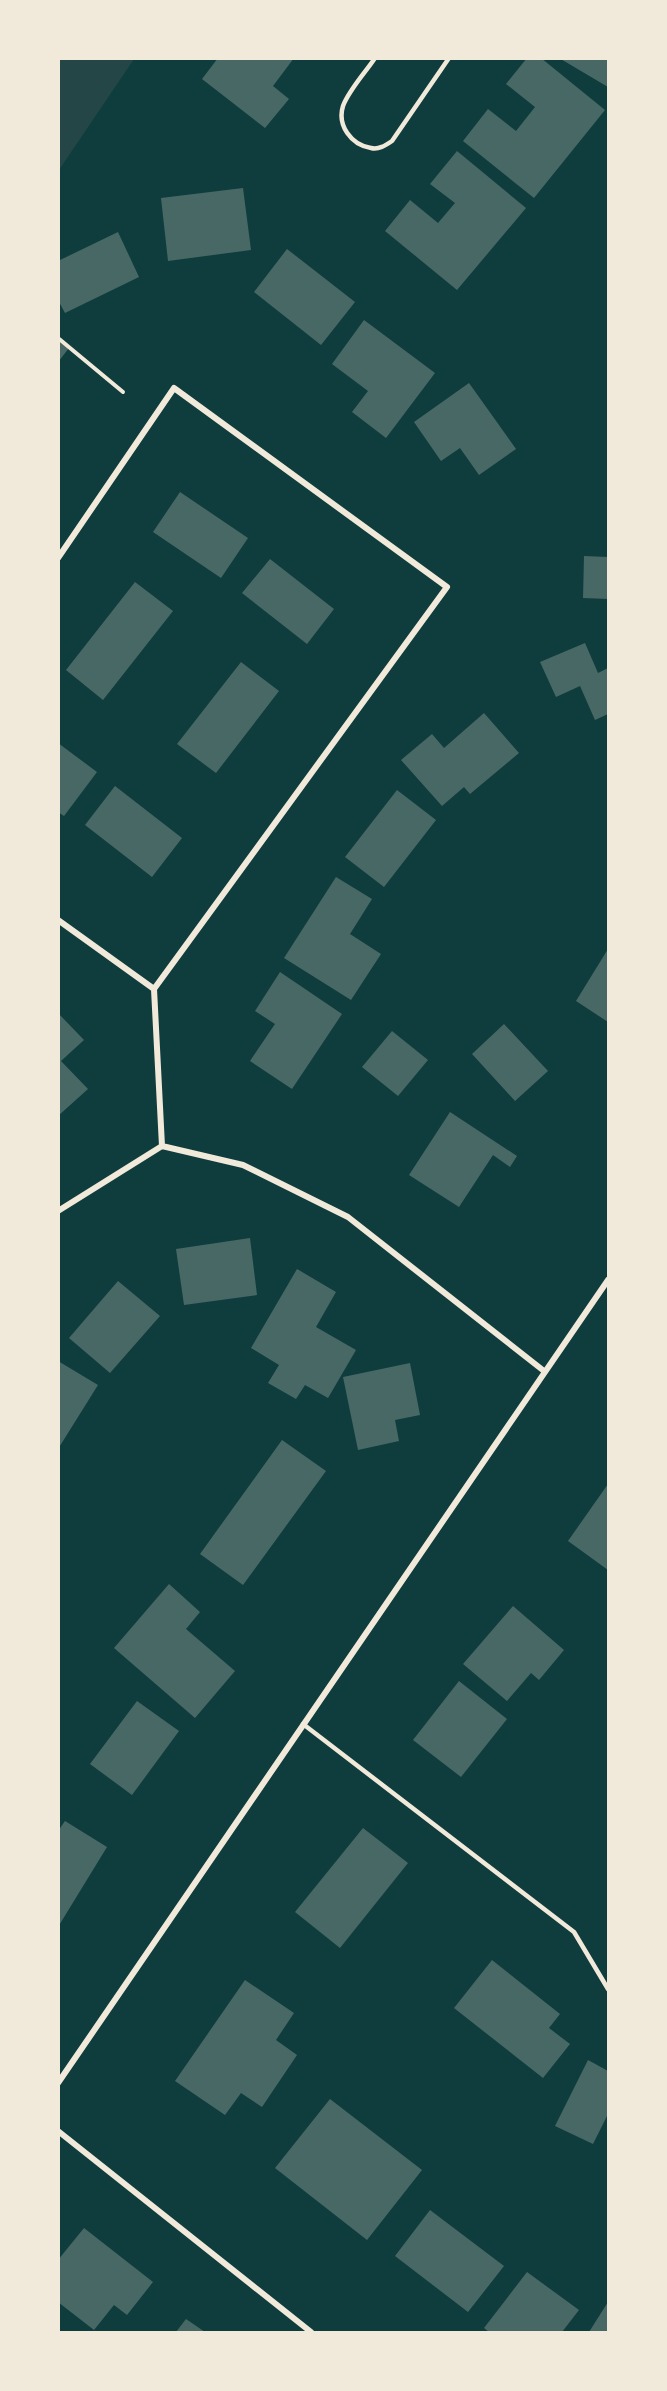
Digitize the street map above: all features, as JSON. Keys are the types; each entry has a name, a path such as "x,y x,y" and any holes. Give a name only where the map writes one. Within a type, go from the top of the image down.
{"street":[{"path":"58,558 174,388 447,587 154,989 162,1146"},
{"path":"58,920 154,989"},
{"path":"58,1211 162,1146 243,1164 348,1217 544,1371"},
{"path":"58,2083 544,1371 609,1280"},
{"path":"58,2131 311,2332"}],"lane":[{"path":"375,58 344,105 342,116 343,128 355,142 371,148 382,147 392,141 449,58"},
{"path":"303,1724 574,1932 609,1989"}],"path":[{"path":"58,338 123,392"}],"shaded area":[{"path":"58,59 134,59 59,170"}],"building":[{"path":"218,58 294,58 273,86 289,99 265,128 202,79"},
{"path":"527,58 541,58 605,110 534,198 463,141 488,109 516,131 535,107 506,84"},
{"path":"559,58 608,58 608,87"},
{"path":"457,151 526,208 457,290 385,231 410,200 438,223 455,203 430,184"},
{"path":"243,188 251,250 168,261 161,198"},
{"path":"118,232 139,277 65,313 58,300 58,261"},
{"path":"287,249 355,302 321,345 254,292"},
{"path":"364,320 435,373 386,438 352,412 368,391 332,364"},
{"path":"58,341 69,348 58,362"},
{"path":"469,383 516,449 479,475 460,448 441,461 414,422"},
{"path":"180,492 248,538 221,578 153,532"},
{"path":"584,556 608,557 608,599 583,598"},
{"path":"270,559 334,609 307,644 242,593"},
{"path":"135,582 173,611 103,700 66,670"},
{"path":"585,643 598,673 608,668 608,714 595,720 580,686 556,697 540,662"},
{"path":"241,662 279,691 216,773 177,744"},
{"path":"484,713 519,753 470,794 464,787 442,806 401,760 432,734 444,748"},
{"path":"58,743 97,772 64,816 58,812"},
{"path":"115,786 182,838 152,877 85,825"},
{"path":"397,790 436,820 384,887 345,857"},
{"path":"336,877 372,899 350,934 381,954 351,1000 284,958"},
{"path":"608,949 608,1022 576,1001"},
{"path":"280,972 342,1014 292,1089 250,1061 275,1024 255,1011"},
{"path":"58,1013 84,1040 61,1061 88,1089 58,1116"},
{"path":"504,1024 548,1071 515,1101 472,1054"},
{"path":"392,1031 428,1060 398,1096 362,1067"},
{"path":"450,1112 517,1156 510,1167 493,1155 459,1207 409,1175"},
{"path":"250,1238 257,1295 184,1305 176,1249"},
{"path":"297,1269 336,1292 316,1327 356,1350 328,1398 305,1385 296,1399 268,1383 279,1365 251,1348"},
{"path":"118,1281 160,1316 110,1373 69,1338"},
{"path":"58,1361 98,1385 58,1449"},
{"path":"410,1363 420,1415 395,1420 399,1441 358,1450 343,1377"},
{"path":"282,1440 326,1471 243,1585 200,1554"},
{"path":"608,1484 608,1570 568,1541"},
{"path":"169,1584 200,1612 186,1629 235,1671 195,1718 114,1648"},
{"path":"513,1606 564,1650 539,1680 531,1673 507,1701 463,1664"},
{"path":"459,1681 507,1719 461,1777 413,1740"},
{"path":"137,1701 179,1731 132,1795 90,1764"},
{"path":"65,1821 107,1847 58,1927 58,1831"},
{"path":"363,1828 408,1863 340,1948 295,1912"},
{"path":"492,1960 560,2014 549,2028 570,2044 543,2078 454,2008"},
{"path":"245,1980 294,2013 276,2040 297,2055 262,2107 241,2093 225,2115 175,2081"},
{"path":"588,2060 608,2071 608,2114 593,2144 555,2126"},
{"path":"330,2099 422,2170 367,2240 275,2168"},
{"path":"430,2210 504,2266 468,2312 395,2256"},
{"path":"84,2228 153,2282 127,2315 114,2305 94,2330 58,2302 58,2260"},
{"path":"527,2272 579,2310 562,2332 489,2332 484,2328"},
{"path":"608,2302 608,2332 589,2332"},
{"path":"186,2319 205,2332 176,2332"}]}
